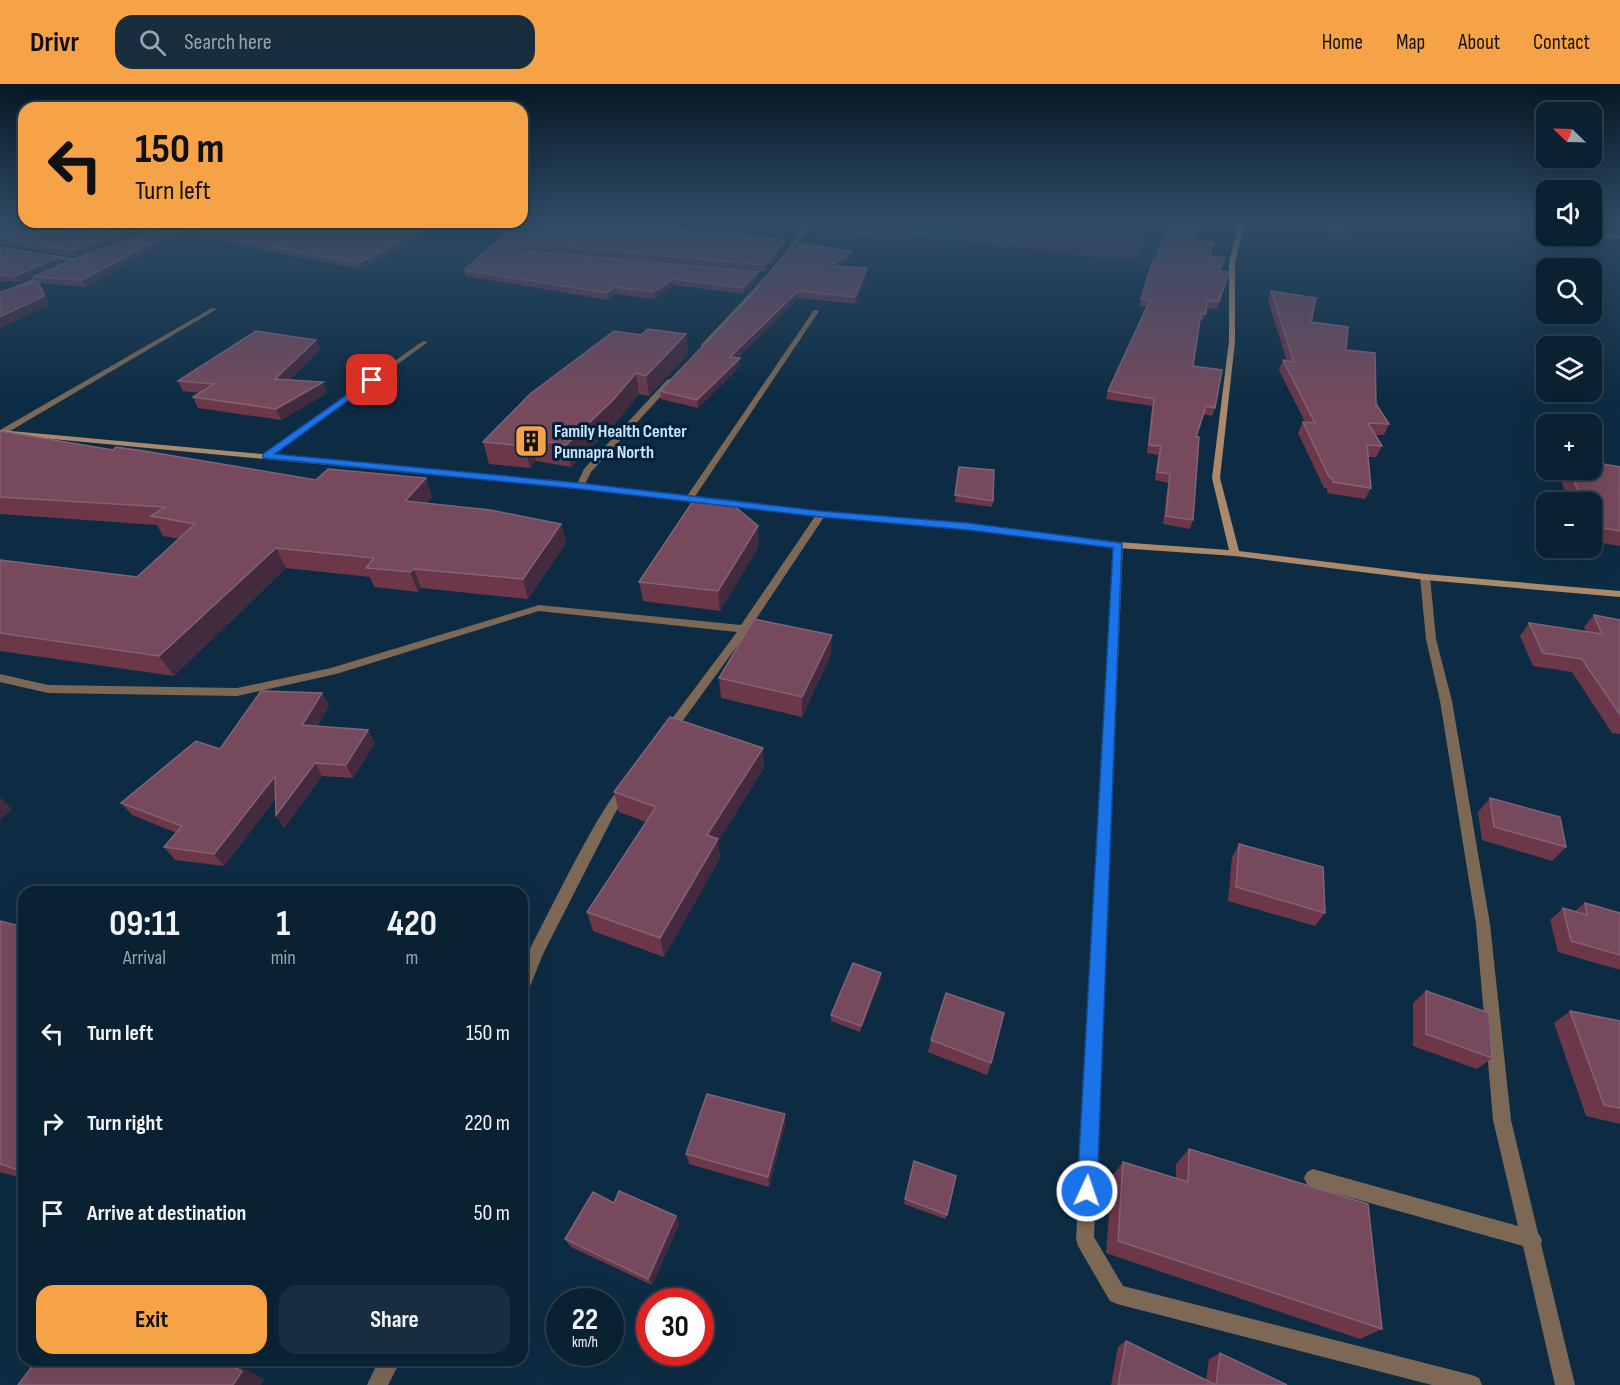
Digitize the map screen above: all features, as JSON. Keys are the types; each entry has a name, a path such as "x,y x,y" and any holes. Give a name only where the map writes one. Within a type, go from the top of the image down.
{"main road":[{"path":"1232,282 1232,341 1216,478 1235,553"},
{"path":"1,432 580,486 821,514 968,526 1118,545 1235,553 1425,577 1620,594"}],"street":[{"path":"0,295 30,282"},
{"path":"697,353 763,282"},
{"path":"1,432 214,309"},
{"path":"689,499 816,311"},
{"path":"266,456 425,342"},
{"path":"580,486 587,471 674,378"},
{"path":"660,743 744,629 821,514"},
{"path":"1118,545 1085,1239 1117,1294 1472,1385"},
{"path":"1425,577 1431,639 1446,701 1483,924 1502,1120 1533,1240 1566,1385"},
{"path":"0,678 48,689 237,692 332,671 539,608 744,629"},
{"path":"528,973 536,952 610,810 631,781"},
{"path":"1313,1178 1533,1240"},
{"path":"377,1385 388,1366"}],"building":[{"path":"38,282 44,296 0,317 0,292"},
{"path":"537,282 669,282 654,292 615,287 607,293"},
{"path":"694,282 749,282 743,288"},
{"path":"761,282 861,282 855,297 798,291 730,357 740,358 697,400 660,391 757,289 755,289"},
{"path":"1146,282 1226,282 1219,302 1207,301 1206,314 1201,313 1193,366 1222,370 1215,408 1206,406 1196,437 1199,437 1193,520 1166,516 1170,474 1157,472 1161,446 1149,445 1154,399 1108,391 1150,300 1141,299"},
{"path":"1271,291 1316,298 1311,322 1348,327 1346,350 1375,353 1376,404 1389,424 1368,423 1382,446 1367,445 1371,488 1333,482 1332,477 1329,477 1303,422 1315,423 1283,360 1294,362"},
{"path":"648,329 686,334 646,376 636,373 613,400 566,445 531,439 525,446 483,442 530,394 614,331 641,335"},
{"path":"256,331 316,340 275,379 323,382 276,409 193,397 214,384 178,381"},
{"path":"0,431 113,450 116,447 144,451 316,480 328,469 426,478 405,501 490,510 561,524 523,579 414,569 410,572 366,568 374,558 276,548 159,656 0,633 0,560 137,577 195,524 151,516 165,507 0,497"},
{"path":"1602,464 1620,467 1620,531 1602,528 1602,492 1578,492 1574,480 1602,480"},
{"path":"959,467 994,470 993,501 955,495"},
{"path":"695,498 733,505 758,526 718,591 639,582"},
{"path":"1594,615 1620,620 1620,715 1582,659 1543,653 1529,623 1602,634"},
{"path":"754,619 832,635 802,697 719,678"},
{"path":"261,691 322,693 302,725 368,730 346,765 315,763 276,815 275,776 214,854 164,847 182,826 121,803 196,741 220,749"},
{"path":"670,717 763,748 707,835 718,839 660,938 587,912 656,807 614,792"},
{"path":"1490,798 1560,817 1566,847 1494,827"},
{"path":"1239,844 1323,867 1325,913 1236,887"},
{"path":"1585,903 1620,913 1620,955 1571,941 1563,908 1587,915"},
{"path":"0,921 18,926 18,1170 0,1164"},
{"path":"853,963 881,973 861,1026 831,1015"},
{"path":"1426,991 1489,1013 1492,1058 1426,1034"},
{"path":"946,993 1004,1013 991,1063 931,1040"},
{"path":"1570,1011 1620,1021 1620,1108 1604,1105"},
{"path":"707,1094 785,1114 768,1177 686,1154"},
{"path":"1189,1149 1368,1204 1382,1329 1118,1241 1123,1162 1188,1182"},
{"path":"914,1161 956,1176 947,1215 905,1199"},
{"path":"619,1191 676,1216 648,1279 565,1239 593,1192 614,1203"},
{"path":"1126,1341 1216,1385 1118,1385"},
{"path":"1220,1353 1287,1385 1216,1385"},
{"path":"32,1366 232,1366 242,1371 233,1385 18,1385"}],"place":[{"name":"Family Health Center Punnapra North","path":"531,441"}],"route":[{"path":"372,380 266,456 580,486 821,514 968,526 1118,545 1087,1191"}]}
